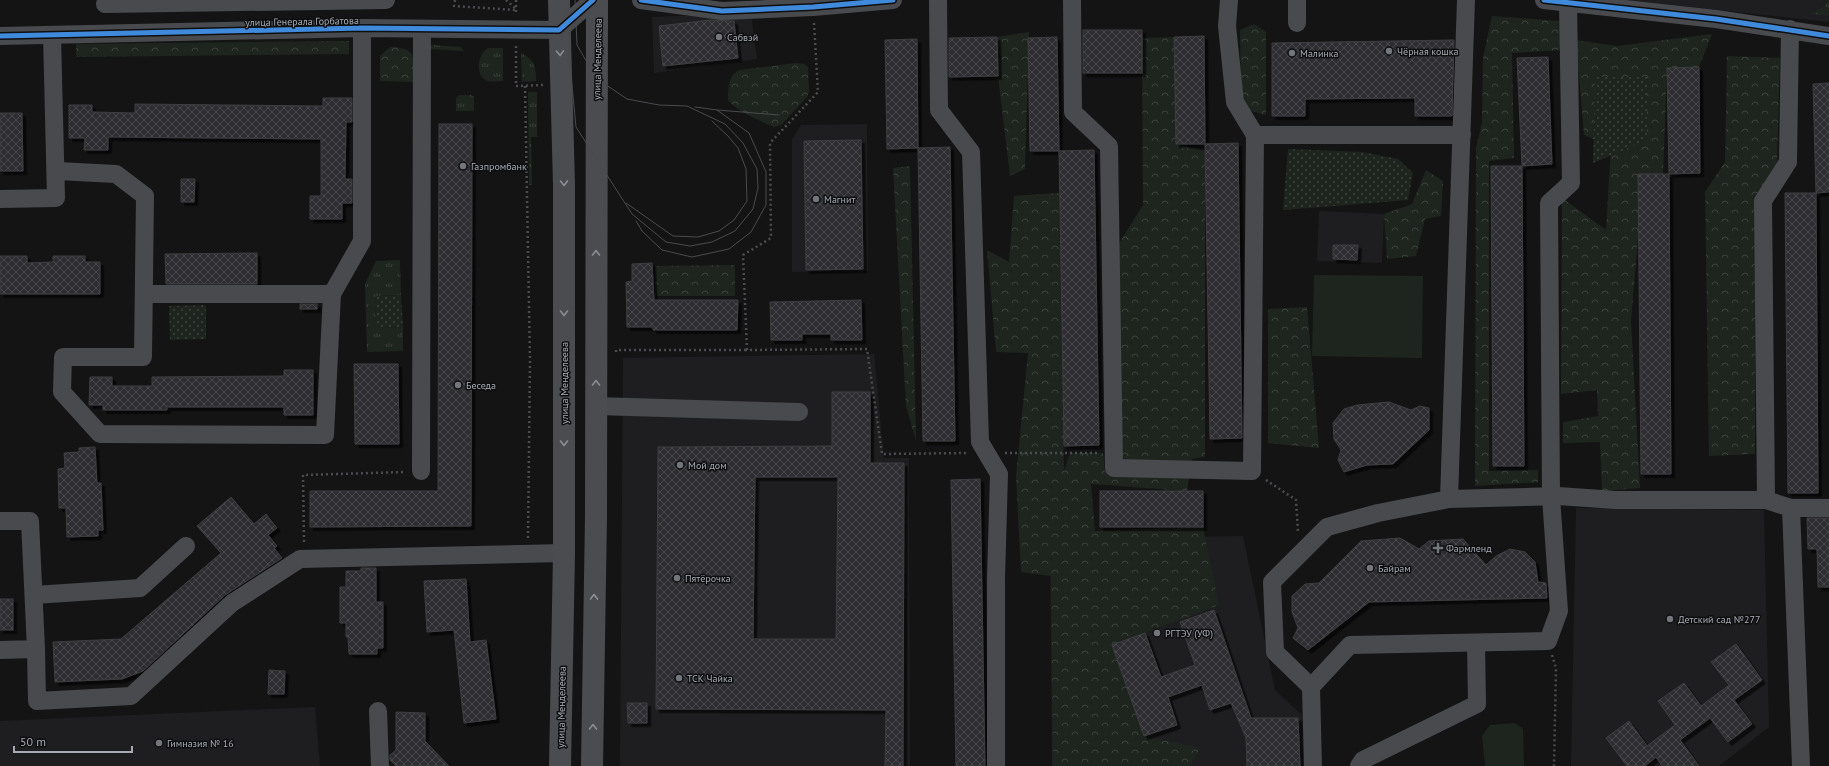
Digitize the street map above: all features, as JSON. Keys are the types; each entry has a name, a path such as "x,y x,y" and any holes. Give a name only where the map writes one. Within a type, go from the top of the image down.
{"main road":[{"name":"улица Менделеева","path":"559,0 564,185 564,553 560,766"},
{"name":"улица Менделеева","path":"592,766 596,406 597,0"}],"street":[{"path":"57,171 116,174 146,196 143,357 63,357 62,392 100,434 326,435 332,294 362,241 361,29 369,0"},
{"path":"105,4 386,0"},
{"path":"559,30 593,0"},
{"path":"641,0 722,11 813,7 893,0"},
{"path":"938,0 939,110 971,152 980,442 999,474 996,579 996,766"},
{"path":"1072,0 1073,112 1109,146 1114,468 1252,471 1255,135 1235,102 1227,26 1229,0"},
{"path":"1297,0 1297,23"},
{"path":"1449,499 1466,0"},
{"path":"1544,0 1790,29 1829,36"},
{"path":"351,1 361,29"},
{"path":"1313,766 1311,687 1350,645 1548,642 1559,611 1551,496 1549,203 1571,183 1568,2"},
{"name":"улица Генерала Горбатова","path":"0,36 361,29 559,30"},
{"path":"422,29 422,471"},
{"path":"1766,500 1763,201 1788,162 1790,29"},
{"path":"0,199 56,198 57,171 52,35"},
{"path":"1255,135 1462,135"},
{"path":"144,294 332,294"},
{"path":"596,406 799,412"},
{"path":"1311,687 1275,652 1272,582 1327,527 1378,513 1449,499 1551,496 1616,500 1766,500 1791,508 1829,508"},
{"path":"1791,508 1801,766"},
{"path":"0,521 30,521 37,701 131,696 232,604 300,559 564,553"},
{"path":"34,595 140,588 186,546"},
{"path":"1359,766 1363,760 1477,704 1476,643"},
{"path":"0,650 36,649"},
{"path":"378,711 380,766"}],"path":[{"path":"455,0 454,6 516,10 506,0"},
{"path":"747,350 743,255 771,238 770,144 818,92 813,7"},
{"path":"516,30 516,86 561,84"},
{"path":"525,86 530,362 527,554"},
{"path":"616,358 616,350 867,349 882,454 1114,453"},
{"path":"304,559 303,475 422,471"},
{"path":"1252,471 1296,500 1299,555"},
{"path":"1548,642 1556,668 1554,766"}],"shaded area":[{"path":"1627,0 1829,0 1829,22"},
{"path":"751,13 757,59 654,73 652,17"},
{"path":"867,124 868,271 792,272 792,139 801,125"},
{"path":"1319,211 1384,214 1382,263 1317,261"},
{"path":"874,354 884,458 909,458 910,766 620,766 623,358"},
{"name":"Детский сад №277","path":"1576,508 1764,510 1769,727 1719,766 1571,766"},
{"name":"РГТЭУ (УФ)","path":"1243,536 1275,690 1302,715 1304,766 1052,766 1050,540"},
{"name":"Гимназия № 16","path":"315,707 320,766 0,766 0,721"}],"green space":[{"path":"1829,0 1829,15 1809,14 1823,7"},
{"path":"1492,16 1561,21 1561,50 1512,53 1514,158 1489,161 1489,471 1538,470 1538,482 1475,486 1476,148 1482,123 1483,58"},
{"path":"1254,24 1266,32 1266,115 1247,110 1241,102 1240,30"},
{"path":"1029,32 1025,169 1010,176 998,76 997,37"},
{"path":"1712,34 1699,67 1667,68 1663,174 1639,174 1639,226 1631,321 1640,488 1602,491 1600,442 1563,443 1563,422 1598,416 1597,390 1561,394 1562,198 1606,230 1611,147 1584,135 1576,40 1617,46"},
{"path":"1174,37 1176,144 1205,151 1205,457 1192,459 1187,491 1091,484 1095,531 1203,527 1219,605 1112,645 1144,736 1200,748 1190,766 1053,766 1051,576 1021,572 1016,476 1028,353 996,352 987,250 1009,262 1014,196 1059,193 1064,471 1070,453 1103,453 1105,472 1173,462 1114,468 1118,245 1143,205 1142,38"},
{"path":"349,41 349,54 76,57 76,44"},
{"path":"432,45 461,47 464,51 429,49"},
{"path":"390,47 406,49 410,52 413,60 413,82 380,81 380,56"},
{"path":"488,48 503,48 503,81 488,81 481,76 479,67 480,58"},
{"path":"521,53 529,58 533,64 536,81 522,82"},
{"path":"1727,56 1780,58 1777,162 1756,205 1755,454 1709,456 1705,192 1725,162"},
{"path":"796,63 804,64 808,67 809,91 807,97 781,125 774,127 756,119 738,109 728,100 732,76 739,70"},
{"path":"1595,77 1647,77 1647,140 1593,163"},
{"path":"528,92 537,92 537,137 531,137 532,185 529,185"},
{"path":"459,95 471,95 474,97 474,111 456,111 456,98"},
{"path":"1288,149 1362,152 1398,159 1413,173 1408,200 1283,210"},
{"path":"910,166 916,441 906,406 893,168"},
{"path":"1426,170 1443,181 1441,216 1425,219 1416,256 1387,259 1384,214 1412,204"},
{"path":"400,260 401,295 375,296 376,328 403,327 403,351 367,352 365,284 376,261"},
{"path":"735,265 735,296 655,296 655,266"},
{"path":"1314,275 1423,276 1422,358 1312,356"},
{"path":"401,295 403,327 376,328 375,296"},
{"path":"206,305 206,339 170,340 169,306"},
{"path":"1307,307 1319,448 1268,443 1268,309"},
{"path":"1515,723 1523,729 1524,766 1485,766 1482,736 1490,725"}],"building":[{"path":"710,20 734,21 738,58 663,66 659,26"},
{"path":"1083,30 1142,30 1142,73 1083,73"},
{"path":"1204,36 1205,144 1176,144 1174,37"},
{"path":"997,37 998,76 949,77 949,38"},
{"path":"1057,37 1059,151 1030,151 1028,38"},
{"path":"917,39 918,148 887,149 885,40"},
{"path":"1454,40 1452,116 1415,116 1415,98 1305,99 1305,116 1272,116 1272,43"},
{"path":"1548,57 1552,164 1522,166 1517,58"},
{"path":"1699,67 1700,173 1669,174 1667,68"},
{"path":"1829,83 1829,192 1816,193 1813,84"},
{"path":"323,98 352,98 352,122 346,122 345,179 352,179 352,203 342,203 342,219 310,219 310,196 321,196 321,139 108,137 108,150 84,150 85,138 69,138 69,105 92,105 92,112 135,113 135,104 323,106"},
{"path":"0,113 22,113 23,171 0,171"},
{"path":"439,124 472,124 471,526 310,527 310,491 438,491"},
{"path":"861,140 863,269 806,270 804,141"},
{"path":"1238,143 1242,438 1210,439 1205,144"},
{"path":"950,147 955,441 923,441 918,148"},
{"path":"1094,150 1099,445 1064,446 1059,151"},
{"path":"1491,166 1522,166 1524,466 1493,466"},
{"path":"1638,174 1669,174 1671,474 1641,474"},
{"path":"181,179 195,179 194,202 181,202"},
{"path":"1785,193 1816,193 1818,493 1788,493"},
{"path":"1333,245 1358,245 1357,260 1333,259"},
{"path":"257,253 257,284 166,284 165,254"},
{"path":"0,256 27,256 27,263 53,262 53,256 85,256 85,262 100,262 100,294 0,294"},
{"path":"652,263 654,300 738,300 737,330 653,330 653,327 627,327 626,282 632,281 632,264"},
{"path":"861,300 862,340 831,340 831,334 802,334 802,340 771,340 770,302"},
{"path":"300,304 317,304 317,309 300,309"},
{"path":"354,364 398,364 399,444 355,444"},
{"path":"284,370 313,370 313,415 284,415 284,407 167,407 167,410 103,410 103,405 89,405 90,377 112,377 112,386 152,386 152,377 284,376"},
{"path":"832,392 870,392 870,463 904,463 903,766 885,766 886,710 656,709 658,447 832,446","holes":["755,477 838,477 836,639 753,639"]},
{"path":"1389,402 1411,410 1420,406 1429,408 1429,430 1393,464 1367,465 1344,472 1338,460 1341,450 1334,439 1333,423 1344,409 1357,405"},
{"path":"95,447 97,483 101,483 103,530 98,530 98,536 67,537 66,508 59,508 58,469 65,468 64,453 79,452 79,448"},
{"path":"980,479 985,766 956,766 951,480"},
{"path":"1100,491 1203,491 1203,527 1100,527"},
{"path":"231,497 254,524 266,514 277,528 268,535 277,546 274,548 282,558 225,595 143,671 122,679 55,682 53,642 121,639 221,553 197,526"},
{"path":"1807,518 1829,518 1829,587 1818,587 1817,549 1808,549"},
{"path":"1400,538 1419,549 1429,541 1463,539 1486,565 1496,556 1510,549 1525,552 1535,562 1538,582 1546,583 1547,598 1369,602 1308,650 1293,638 1298,628 1292,612 1292,596 1305,584 1319,583 1361,541"},
{"path":"361,568 376,568 376,602 383,602 383,648 377,648 377,654 349,654 348,637 346,637 346,623 340,623 340,587 346,587 346,571 361,571"},
{"path":"466,579 470,642 486,640 496,719 464,723 454,630 427,632 424,581"},
{"path":"0,599 13,599 13,630 0,630"},
{"path":"1214,610 1251,718 1298,718 1300,766 1247,766 1246,738 1231,703 1210,710 1202,685 1168,697 1177,725 1144,736 1112,645 1145,633 1161,677 1195,665 1180,622"},
{"path":"1736,644 1762,680 1734,700 1752,724 1728,742 1710,718 1680,740 1699,766 1662,766 1656,757 1645,766 1627,766 1606,738 1629,721 1647,746 1675,725 1658,701 1684,683 1701,706 1729,685 1711,662"},
{"path":"269,670 285,671 284,694 268,694"},
{"path":"627,703 647,703 647,723 628,723"},
{"path":"396,712 425,713 425,741 449,766 396,766 390,760 390,755 396,750"}],"tram line":[{"path":"568,0 569,54 576,127 632,214 666,242 690,246 712,242 735,231 753,209 758,188 757,169 743,143 725,124 687,106 659,105 627,99 596,78 577,45 575,0"},
{"path":"636,221 642,231 662,250 692,257 729,249 751,232 766,205 766,172 749,133 717,110 695,107"},
{"path":"717,110 779,115"},
{"path":"626,203 673,236 698,237 719,231 734,220 747,201 746,169 738,148 712,121"}],"cycle path":[{"path":"0,36 362,28 559,30 593,0"},
{"path":"641,0 722,11 813,7 893,0"},
{"path":"1544,0 1716,19 1829,36"}],"place":[{"name":"Сабвэй","path":"719,37"},
{"name":"Чёрная кошка","path":"1389,51"},
{"name":"Малинка","path":"1292,53"},
{"name":"Газпромбанк","path":"463,166"},
{"name":"Магнит","path":"816,199"},
{"name":"Беседа","path":"458,385"},
{"name":"Мой дом","path":"680,465"},
{"name":"Фармленд","path":"1438,548"},
{"name":"Байрам","path":"1370,568"},
{"name":"Пятёрочка","path":"677,578"},
{"name":"Детский сад №277","path":"1670,619"},
{"name":"РГТЭУ (УФ)","path":"1157,633"},
{"name":"ТСК Чайка","path":"679,678"},
{"name":"Гимназия № 16","path":"159,743"}]}
